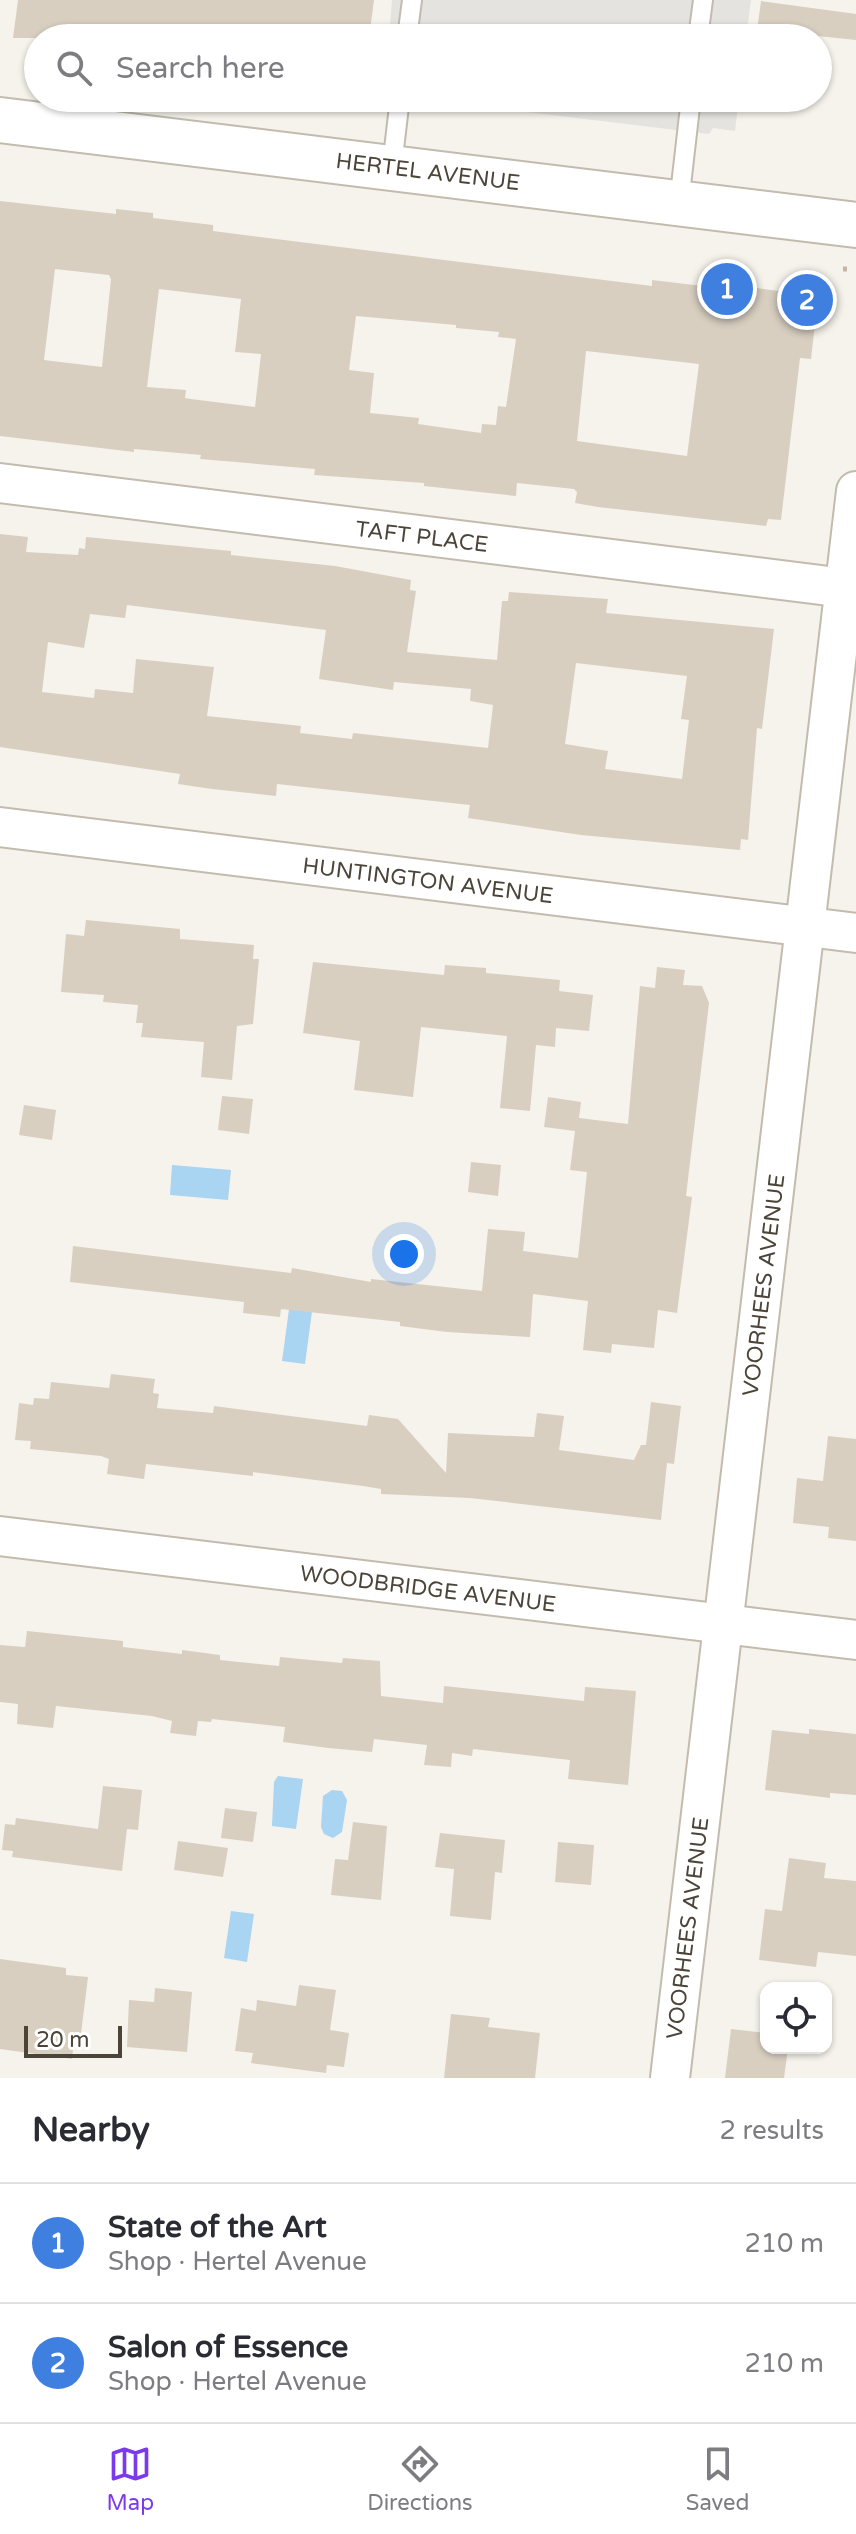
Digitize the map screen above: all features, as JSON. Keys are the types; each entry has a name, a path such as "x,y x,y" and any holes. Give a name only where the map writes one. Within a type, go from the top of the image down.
{"street":[{"name":"HERTEL AVENUE","path":"0,120 856,225"},
{"name":"TAFT PLACE","path":"0,483 845,588"},
{"name":"VOORHEES AVENUE","path":"670,2078 856,491"},
{"name":"HUNTINGTON AVENUE","path":"0,827 856,933"},
{"name":"WOODBRIDGE AVENUE","path":"0,1536 856,1640"}],"lane":[{"path":"409,24 412,0"},
{"path":"700,24 703,0"},
{"path":"392,166 398,112"},
{"path":"679,203 689,112"}],"shaded area":[{"path":"392,0 751,0 748,24 390,24"},
{"path":"526,112 737,112 735,131 713,128 709,134"}],"water":[{"path":"172,1165 231,1170 228,1200 170,1195"},
{"path":"290,1302 313,1304 305,1364 282,1361"},
{"path":"278,1776 303,1779 296,1829 272,1826 274,1782"},
{"path":"332,1790 342,1791 347,1800 342,1832 333,1838 324,1834 321,1827 323,1796"},
{"path":"231,1911 254,1914 247,1962 224,1958"}],"building":[{"path":"18,0 374,0 371,24 24,24 24,38 13,38"},
{"path":"761,1 856,14 856,40 832,38 832,24 758,24"},
{"path":"0,201 116,214 116,209 153,213 153,218 213,225 213,231 652,286 652,280 711,287 712,282 808,295 817,307 811,359 800,358 781,520 768,519 766,526 575,503 577,492 574,489 517,483 516,496 424,486 424,483 314,475 315,469 200,459 201,455 134,449 134,452 0,436","holes":["55,269 109,275 102,367 44,360","159,289 241,299 235,352 261,354 255,407 185,398 186,390 147,387","356,316 456,325 456,328 499,332 498,337 516,339 506,407 498,406 496,425 482,424 481,433 418,424 419,418 370,413 374,373 349,370","586,351 699,364 687,456 577,441"]},
{"path":"0,534 28,537 26,552 78,555 79,548 85,549 86,537 231,551 231,555 335,566 411,580 410,590 416,591 407,652 497,660 502,601 508,601 509,592 608,599 606,613 774,629 762,729 757,728 748,840 741,839 740,850 581,835 468,818 470,805 277,784 276,796 212,789 178,784 180,774 0,747","holes":["127,605 326,630 319,679 393,690 394,682 471,689 470,701 493,705 488,748 353,733 352,739 300,733 301,726 207,716 214,667 136,659 133,693 95,689 94,698 42,692 48,642 84,648 90,614 125,618","576,663 687,676 681,719 689,720 682,779 605,769 608,751 565,744"]},
{"path":"86,920 180,929 180,939 254,945 253,959 259,959 253,1024 237,1026 232,1080 201,1077 204,1042 141,1037 143,1023 136,1023 138,1005 103,1002 104,995 61,992 66,934 84,936"},
{"path":"313,962 444,975 445,965 486,968 486,973 560,980 559,991 593,995 589,1031 556,1028 555,1047 536,1045 530,1111 500,1108 507,1036 421,1027 413,1097 354,1090 360,1041 303,1033"},
{"path":"657,967 685,970 683,985 702,986 709,1003 686,1196 692,1197 677,1313 658,1310 654,1348 612,1344 611,1353 583,1350 588,1301 533,1294 530,1337 447,1332 400,1326 400,1322 281,1309 280,1317 243,1313 244,1302 70,1282 73,1246 291,1273 292,1268 371,1282 371,1279 482,1291 488,1229 525,1232 523,1251 578,1258 587,1172 570,1170 575,1131 544,1127 548,1097 581,1102 579,1118 628,1124 640,986 655,988"},
{"path":"222,1096 253,1099 249,1134 218,1130"},
{"path":"24,1105 56,1110 52,1140 19,1135"},
{"path":"471,1162 501,1165 498,1196 468,1192"},
{"path":"111,1374 155,1379 153,1393 159,1394 157,1408 213,1413 214,1406 367,1426 369,1415 398,1419 446,1473 448,1433 534,1437 537,1413 564,1416 559,1450 634,1460 641,1445 646,1445 651,1402 681,1406 674,1464 667,1463 661,1520 470,1498 381,1494 381,1489 253,1472 253,1476 146,1464 144,1479 107,1474 109,1459 101,1456 30,1449 31,1441 15,1440 19,1403 33,1405 34,1398 49,1399 51,1382 109,1388"},
{"path":"828,1436 856,1439 856,1541 828,1538 829,1527 793,1523 797,1478 823,1481"},
{"path":"27,1631 123,1641 123,1647 182,1654 182,1650 220,1655 220,1660 279,1666 280,1657 342,1663 343,1658 380,1661 381,1696 443,1703 444,1686 584,1701 585,1687 636,1691 628,1785 568,1779 570,1760 473,1749 472,1756 452,1753 451,1767 424,1765 427,1745 374,1739 372,1752 328,1748 283,1742 285,1727 212,1719 211,1722 198,1721 196,1736 170,1733 172,1721 152,1716 56,1706 53,1728 17,1724 18,1704 0,1702 0,1645 25,1647"},
{"path":"809,1729 856,1734 856,1795 830,1793 830,1798 765,1790 772,1730 809,1734"},
{"path":"103,1786 142,1790 138,1830 127,1829 122,1871 12,1857 13,1851 2,1850 5,1824 15,1825 16,1818 98,1829"},
{"path":"225,1808 257,1812 253,1842 221,1838"},
{"path":"353,1822 387,1826 381,1900 331,1895 335,1859 348,1860"},
{"path":"440,1833 505,1840 502,1873 495,1872 491,1920 450,1916 454,1869 435,1867"},
{"path":"178,1841 228,1848 223,1877 174,1870"},
{"path":"558,1842 594,1845 591,1885 555,1882"},
{"path":"789,1858 826,1863 824,1878 856,1881 856,1956 818,1952 816,1967 759,1960 765,1909 782,1911"},
{"path":"0,1959 66,1968 66,1975 88,1977 80,2042 74,2041 72,2059 0,2049"},
{"path":"299,1985 336,1990 330,2030 349,2033 344,2067 327,2065 326,2073 251,2063 253,2053 235,2051 241,2008 256,2011 257,2000 296,2006"},
{"path":"155,1988 192,1992 187,2052 127,2047 129,2000 154,2002"},
{"path":"451,2014 490,2018 488,2027 540,2033 535,2078 444,2078"},
{"path":"731,2029 760,2032 760,2054 787,2054 784,2078 725,2078"}],"place":[{"name":"State of the Art","path":"727,289"},
{"name":"Salon of Essence","path":"807,300"}]}
